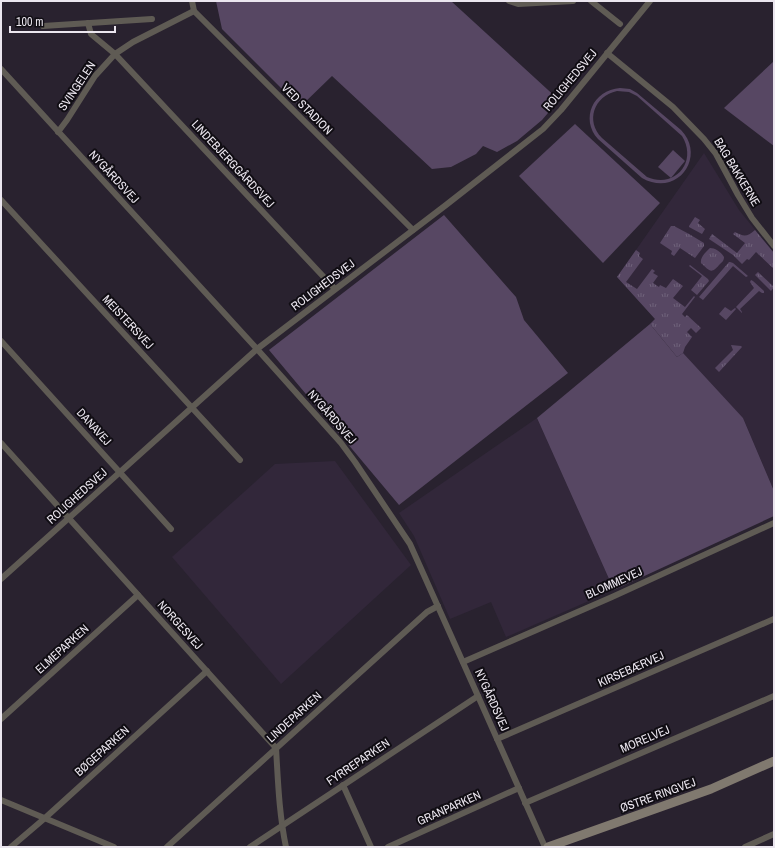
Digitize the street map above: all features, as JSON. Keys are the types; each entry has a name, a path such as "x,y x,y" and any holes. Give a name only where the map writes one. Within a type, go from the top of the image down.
{"street":[{"path":"192,1 194,11"},
{"path":"509,1 518,4 573,1"},
{"path":"591,1 620,24"},
{"name":"ROLIGHEDSVEJ","path":"1,579 257,349 446,205 543,128 561,110 650,1"},
{"name":"SVINGELEN","path":"58,132 95,76 115,54 133,42 194,11"},
{"name":"VED STADION","path":"194,11 413,230"},
{"path":"43,26 152,19"},
{"path":"88,23 91,34 115,54"},
{"name":"BAG BAKKERNE","path":"607,53 674,107 704,139 716,154 752,218 773,244"},
{"name":"LINDEBJERGGÅRDSVEJ","path":"115,54 335,289"},
{"name":"NYGÅRDSVEJ","path":"1,69 257,349 341,443 355,462 410,544 545,847"},
{"name":"MEISTERSVEJ","path":"1,200 240,460"},
{"name":"DANAVEJ","path":"1,341 171,529"},
{"name":"NORGESVEJ","path":"1,443 276,748"},
{"name":"BLOMMEVEJ","path":"463,662 612,597 774,523"},
{"name":"ELMEPARKEN","path":"1,718 138,595"},
{"name":"LINDEPARKEN","path":"167,847 427,612 438,606"},
{"name":"KIRSEBÆRVEJ","path":"497,739 774,618"},
{"name":"BØGEPARKEN","path":"11,847 207,672"},
{"name":"FYRREPARKEN","path":"250,847 478,696"},
{"name":"MORELVEJ","path":"526,803 774,696"},
{"path":"276,748 280,808 286,847"},
{"name":"ØSTRE RINGVEJ","path":"548,847 711,789 774,760"},
{"path":"343,785 370,847"},
{"name":"GRANPARKEN","path":"388,847 519,788"},
{"path":"1,800 114,847"},
{"path":"745,847 774,834"}],"shaded area":[{"path":"704,153 739,210 774,253 774,491 743,418 650,324 655,319 617,277"},
{"path":"537,418 614,590 506,637 491,602 450,619 414,536 399,513"},
{"path":"335,461 411,565 281,684 172,557 275,464"}],"green space":[{"path":"216,1 451,1 559,100 542,120 517,141 497,152 483,146 476,154 451,167 432,169 332,76 300,107 222,29"},
{"path":"774,61 774,146 724,108"},
{"path":"620,88 630,89 637,93 681,130 688,141 691,152 689,162 684,172 677,179 667,183 655,183 642,178 598,139 590,123 592,107 596,100 611,90","holes":["617,91 629,92 637,96 682,136 686,146 687,155 685,164 681,171 675,176 657,180 647,177 602,138 597,131 593,117 594,110 598,104 609,94"]},
{"path":"575,124 660,203 603,263 519,176"},
{"path":"673,150 685,161 671,178 658,167"},
{"path":"444,215 516,297 524,320 568,373 399,505 269,350"},
{"path":"695,217 700,220 698,223 705,229 702,234 689,227"},
{"path":"671,226 674,226 704,243 704,246 695,258 680,248 674,256 671,254 672,251 660,243"},
{"path":"755,230 774,253 774,269 756,252 749,260 747,259 742,264 733,255 709,239 712,234 737,253 745,243 733,234 735,232 745,236"},
{"path":"710,248 718,251 724,257 724,260 712,271 701,263 702,257"},
{"path":"636,250 640,253 639,256 643,259 626,282 637,289 652,269 655,271 653,273 658,276 653,283 659,287 660,285 666,288 673,279 683,286 673,298 685,307 694,296 695,297 682,314 685,317 687,315 701,328 696,333 691,328 687,332 692,337 683,353 677,357 650,324 655,319 617,277"},
{"path":"729,262 733,263 748,276 746,277 733,266 703,300 699,297"},
{"path":"690,265 709,281 697,295 691,290 702,276 689,266"},
{"path":"758,272 774,287 771,291 755,275"},
{"path":"751,280 764,291 764,293 759,291 740,309 742,313 736,307 754,288 750,282"},
{"path":"725,307 731,311 735,308 736,309 726,320 719,314"},
{"path":"650,324 677,357 683,353 743,418 774,491 774,516 614,590 537,418"},
{"path":"731,345 742,347 719,372 715,368 733,350"}]}
